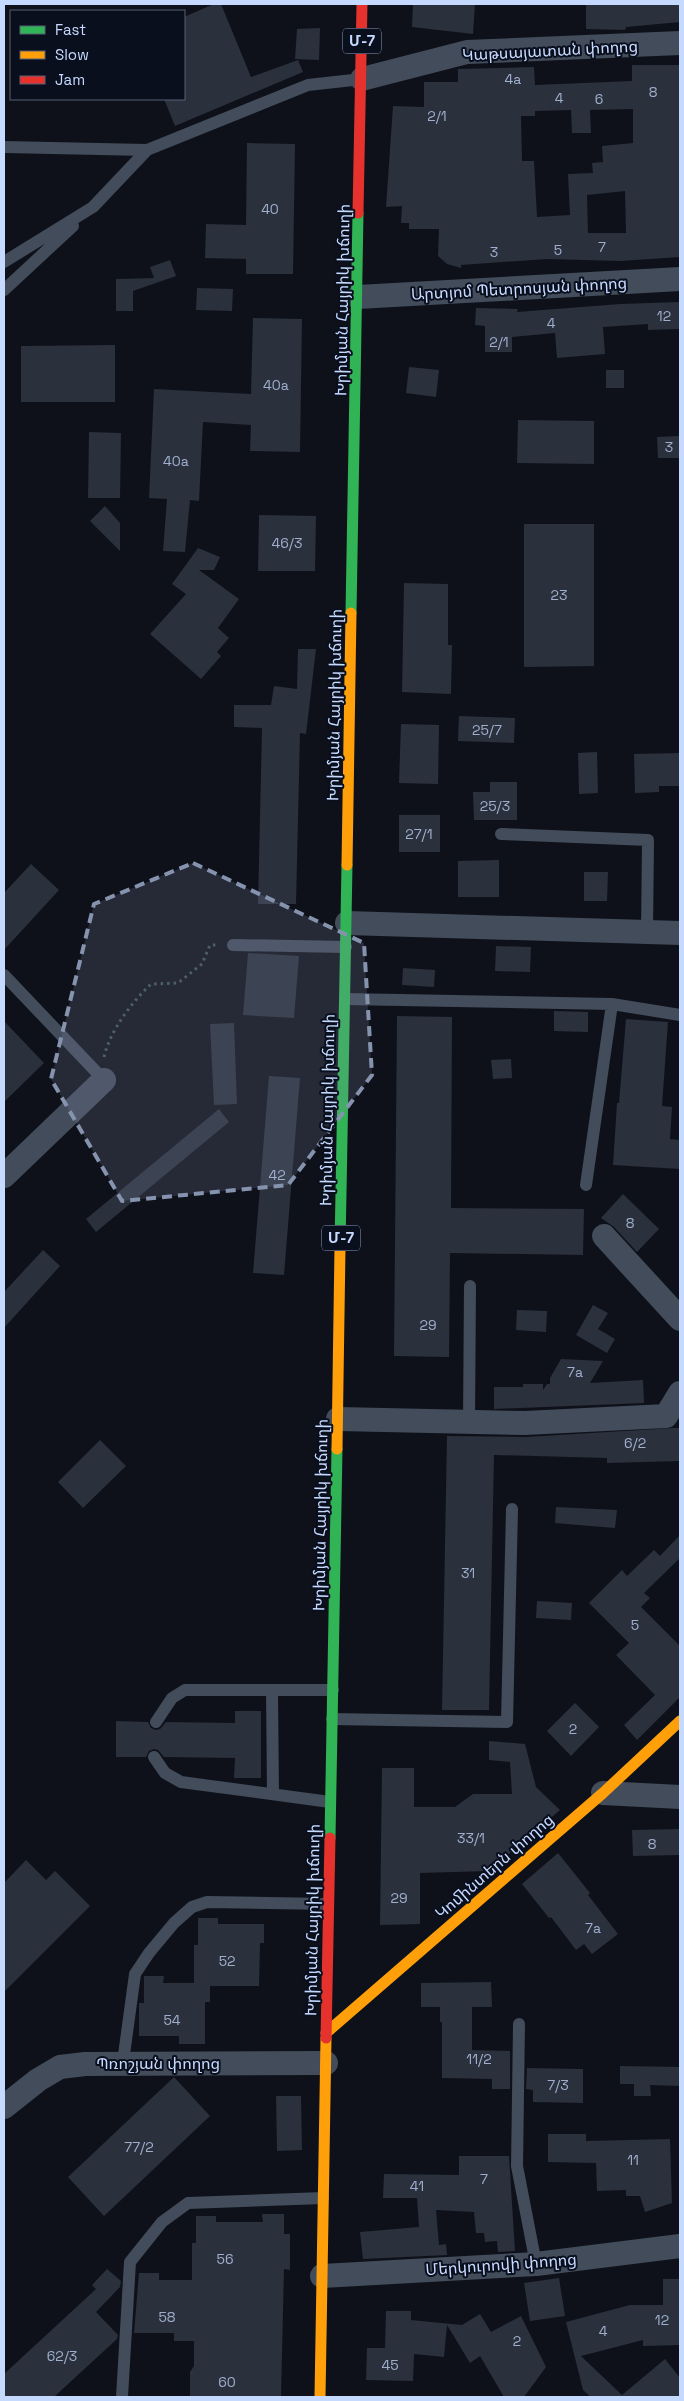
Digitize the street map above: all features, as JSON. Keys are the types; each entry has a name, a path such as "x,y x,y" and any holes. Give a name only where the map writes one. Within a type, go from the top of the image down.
{"main road":[{"name":"Խրիմյան Հայրիկ խճուղի","path":"320,2397 362,4"},
{"name":"Կոմինտերն փողոց","path":"326,2033 603,1793 680,1722"}],"street":[{"name":"Կաթսայատան փողոց","path":"362,79 467,52 680,43"},
{"name":"Արտյոմ Պետրոսյան փողոց","path":"358,297 680,279"},
{"path":"347,923 680,933"},
{"path":"4,1176 102,1077"},
{"path":"604,1236 680,1320"},
{"path":"338,1419 524,1423 666,1416 680,1393"},
{"path":"603,1793 680,1797"},
{"name":"Պռոշյան փողոց","path":"4,2107 38,2080 60,2068 123,2062 326,2063"},
{"name":"Մերկուրովի փողոց","path":"322,2276 536,2264 680,2246"}],"lane":[{"path":"4,147 147,150 308,85 362,79"},
{"path":"4,290 93,207 147,150"},
{"path":"4,262 93,207"},
{"path":"501,834 648,840 647,932"},
{"path":"233,945 346,947"},
{"path":"4,975 102,1077"},
{"path":"345,999 612,1004 680,1015"},
{"path":"586,1185 612,1004"},
{"path":"469,1422 470,1286"},
{"path":"332,1718 507,1722 512,1509"},
{"path":"156,1722 172,1698 185,1690 333,1690"},
{"path":"272,1690 273,1794"},
{"path":"154,1757 165,1773 181,1782 330,1802"},
{"path":"123,2062 135,1974 161,1937 192,1908 207,1902 328,1904"},
{"path":"519,2024 517,2166 536,2264"},
{"path":"122,2397 130,2262 162,2222 188,2203 323,2198"}],"path":[{"path":"102,1077 107,1044 139,996 151,984 178,983 202,964 210,944 233,945"}],"highlighted area":[{"path":"193,863 364,943 372,1075 288,1185 122,1201 51,1079 94,904"}],"building":[{"path":"214,4 221,4 251,77 298,60 303,72 175,126 164,100 185,100 185,17"},
{"path":"413,4 475,4 473,34 412,27"},
{"path":"680,4 680,22 626,27 625,30 586,29 586,5"},
{"path":"320,28 319,60 295,59 297,29"},
{"path":"632,65 680,65 680,257 620,261 547,259 461,265 461,268 447,264 438,256 439,229 409,229 409,223 401,223 402,206 386,207 393,106 424,107 424,82 458,82 458,69 534,67 535,85 632,81","holes":["633,109 633,143 602,146 603,162 592,163 593,173 568,174 570,215 537,217 534,161 522,161 521,116 535,116 535,111 571,110 572,133 591,133 590,110","625,191 626,233 588,233 587,195"]},
{"path":"247,143 295,144 293,274 246,274 246,259 205,258 206,224 246,225"},
{"path":"170,260 176,276 133,291 133,311 116,311 116,279 154,278 150,267"},
{"path":"197,288 233,289 232,311 196,310"},
{"path":"680,302 680,329 648,330 648,324 603,327 605,354 557,358 555,333 512,337 512,352 485,352 485,326 475,325 476,308 518,309 517,312 620,304"},
{"path":"253,318 302,319 300,452 250,451 251,425 203,422 199,501 190,500 185,552 163,551 167,499 149,498 154,389 251,394"},
{"path":"115,345 115,402 21,402 21,346"},
{"path":"409,367 439,370 436,397 406,393"},
{"path":"606,370 624,370 624,388 606,388"},
{"path":"518,420 594,421 594,464 517,463"},
{"path":"89,432 121,433 120,498 88,498"},
{"path":"680,436 680,458 658,458 657,437"},
{"path":"105,506 120,523 120,551 90,521"},
{"path":"259,515 316,516 315,571 258,571"},
{"path":"524,524 594,524 594,666 524,667"},
{"path":"198,548 220,557 214,570 199,570 239,599 218,628 229,638 217,652 221,656 201,679 150,634 186,594 172,584"},
{"path":"404,583 448,584 448,645 452,645 451,694 402,692"},
{"path":"298,649 316,649 306,734 300,733 296,904 258,904 262,728 234,727 234,705 271,705 274,686 297,689"},
{"path":"459,716 515,718 514,743 458,741"},
{"path":"401,724 439,725 438,784 399,783"},
{"path":"597,752 598,793 579,794 578,753"},
{"path":"680,753 680,786 659,786 659,792 635,793 634,754"},
{"path":"490,782 517,782 517,820 474,820 473,792 490,792"},
{"path":"399,815 440,815 440,852 399,852"},
{"path":"499,860 499,897 458,897 458,861"},
{"path":"31,864 59,890 4,950 4,893"},
{"path":"584,872 608,872 607,901 584,901"},
{"path":"496,946 531,947 530,972 495,971"},
{"path":"248,953 299,956 294,1018 243,1015"},
{"path":"403,968 435,970 434,987 402,985"},
{"path":"554,1011 588,1012 588,1032 554,1031"},
{"path":"397,1016 452,1017 451,1208 584,1209 583,1255 450,1253 449,1357 394,1356"},
{"path":"626,1019 668,1022 662,1106 672,1107 670,1139 680,1140 680,1169 613,1165 617,1103 619,1103"},
{"path":"4,1021 44,1063 4,1102"},
{"path":"234,1023 237,1104 214,1105 210,1024"},
{"path":"511,1059 512,1078 493,1079 491,1060"},
{"path":"269,1076 300,1078 284,1275 253,1273"},
{"path":"219,1109 229,1122 96,1232 86,1219"},
{"path":"623,1194 659,1229 637,1252 614,1227 601,1218"},
{"path":"43,1250 60,1266 4,1328 4,1292"},
{"path":"593,1305 608,1313 598,1329 615,1339 607,1353 576,1335"},
{"path":"517,1310 547,1311 546,1332 516,1330"},
{"path":"561,1359 603,1361 590,1383 643,1380 644,1403 494,1409 494,1387 523,1387 523,1384 543,1384 543,1390 547,1384 550,1384 550,1378"},
{"path":"680,1428 680,1461 607,1463 607,1458 494,1455 489,1710 442,1710 447,1436 526,1437"},
{"path":"100,1440 126,1466 83,1508 58,1482"},
{"path":"556,1507 617,1510 615,1528 555,1523"},
{"path":"680,1535 680,1558 644,1593 650,1598 641,1607 680,1646 680,1697 637,1740 624,1725 655,1695 616,1655 629,1643 589,1603 622,1570 627,1576 654,1550 660,1556"},
{"path":"537,1601 572,1603 571,1620 536,1618"},
{"path":"575,1703 599,1727 571,1756 547,1731"},
{"path":"235,1711 261,1711 261,1778 234,1778 235,1758 164,1757 158,1750 154,1749 149,1751 146,1757 116,1757 116,1721 148,1722 151,1728 156,1730 160,1729 166,1722 235,1723"},
{"path":"489,1741 525,1744 536,1787 560,1810 489,1871 420,1873 420,1924 380,1925 382,1768 414,1768 414,1807 455,1807 473,1794 512,1794 510,1762 489,1760"},
{"path":"680,1829 680,1855 633,1856 632,1830"},
{"path":"558,1853 590,1893 588,1895 618,1934 592,1954 584,1944 576,1950 551,1917 549,1918 522,1884"},
{"path":"26,1860 46,1880 55,1871 90,1906 4,1992 4,1883"},
{"path":"198,1918 218,1918 218,1924 264,1924 264,1943 260,1943 259,1986 210,1986 210,2002 205,2002 205,2044 179,2044 179,2036 139,2036 139,2003 144,2003 144,1976 164,1976 163,1983 194,1983 194,1945 198,1945"},
{"path":"491,1982 492,2007 472,2007 472,2050 510,2051 510,2089 492,2089 492,2079 442,2078 442,2022 440,2022 440,2007 421,2007 421,1983"},
{"path":"620,2066 680,2067 680,2086 650,2085 651,2096 634,2096 634,2084 620,2084"},
{"path":"527,2068 583,2069 583,2103 533,2102 533,2090 526,2089"},
{"path":"174,2077 210,2116 104,2216 68,2177"},
{"path":"276,2096 301,2096 302,2150 277,2151"},
{"path":"548,2134 586,2134 586,2141 670,2139 672,2203 645,2212 640,2196 626,2196 626,2190 597,2191 596,2163 548,2162"},
{"path":"459,2156 509,2156 515,2251 498,2252 497,2241 485,2242 484,2233 476,2233 474,2212 436,2210 439,2245 446,2244 447,2255 363,2259 360,2232 419,2227 417,2198 383,2198 384,2174 459,2175"},
{"path":"262,2214 284,2214 284,2234 290,2234 290,2270 284,2269 281,2397 190,2397 190,2372 194,2366 194,2341 174,2341 174,2333 134,2333 139,2273 159,2273 159,2280 192,2280 192,2243 196,2243 196,2216 216,2216 216,2222 263,2222"},
{"path":"107,2269 121,2281 120,2287 96,2312 118,2335 117,2339 54,2397 4,2397 4,2374 96,2289 92,2285"},
{"path":"559,2278 565,2316 530,2321 524,2283"},
{"path":"663,2279 680,2279 680,2345 643,2346 643,2340 581,2356 622,2395 665,2359 680,2378 680,2397 591,2397 583,2390 566,2322 630,2305 663,2305"},
{"path":"386,2311 411,2311 411,2320 462,2325 480,2314 491,2332 521,2316 546,2367 524,2397 504,2397 480,2356 470,2363 447,2325 444,2357 414,2354 413,2381 366,2380 367,2348 385,2348"}],"traffic: fast":[{"path":"351,613 358,213"},
{"path":"340,1247 347,865"},
{"path":"330,1838 337,1449"}],"traffic: slow":[{"path":"347,865 351,613"},
{"path":"337,1449 340,1247"},
{"path":"326,2033 603,1793 680,1721"},
{"path":"320,2397 326,2038"}],"traffic: jam":[{"path":"358,213 362,4"},
{"path":"326,2038 330,1838"}]}
